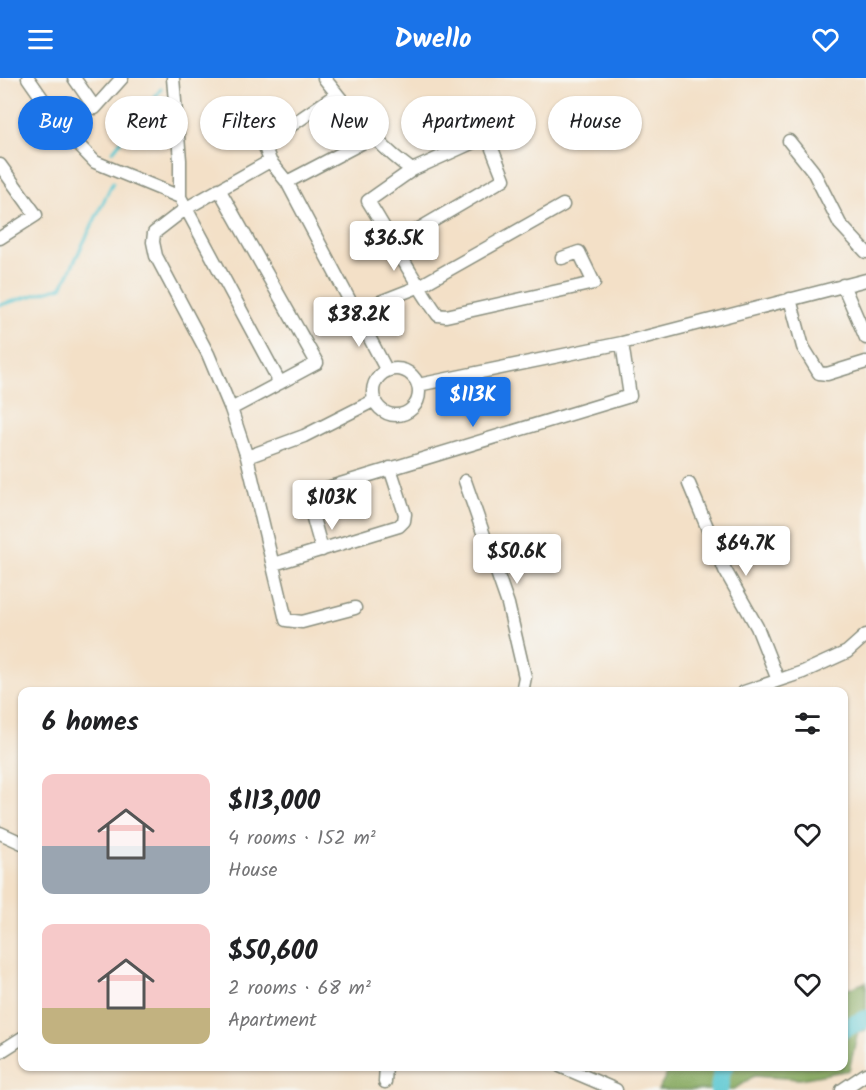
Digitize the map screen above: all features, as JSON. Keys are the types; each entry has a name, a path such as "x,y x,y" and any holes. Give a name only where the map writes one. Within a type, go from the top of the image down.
{"street":[{"path":"28,78 65,131 95,162 183,203"},
{"path":"74,78 95,108 122,78"},
{"path":"173,78 183,203 280,383"},
{"path":"324,78 337,94 264,144 270,161 287,182 387,371"},
{"path":"395,243 504,179 487,136 412,170 368,201 395,243 418,287 438,315 446,316 594,284 579,252 562,258"},
{"path":"789,141 813,171 840,224 866,252"},
{"path":"287,182 348,150"},
{"path":"386,150 412,170"},
{"path":"270,161 219,189 183,203 154,233 153,242 156,256 208,354 231,409 247,457 286,620 302,621 355,608"},
{"path":"0,165 36,215 1,235"},
{"path":"219,189 317,363 231,409"},
{"path":"357,311 418,287 562,205"},
{"path":"418,385 622,343 866,280"},
{"path":"843,285 866,338"},
{"path":"790,299 803,346 819,373 827,374 866,362"},
{"path":"322,550 309,504 309,497 314,492 630,396 622,343"},
{"path":"402,370 409,373 418,385 418,400 408,412 400,415 385,412 375,400 373,393 377,380 387,371 402,370"},
{"path":"247,457 304,436 375,400"},
{"path":"274,564 399,526 404,521 405,514 390,468"},
{"path":"465,481 508,604 525,677 523,687"},
{"path":"689,484 725,570 757,627 778,680"},
{"path":"758,687 803,672 848,652 866,635"},
{"path":"0,833 18,841"},
{"path":"0,1052 18,1041"},
{"path":"385,1082 386,1071"},
{"path":"572,1071 616,1090"},
{"path":"842,1090 866,1074"}],"green space":[{"path":"866,982 866,1030 858,1032 848,1070 848,989"},
{"path":"844,1071 800,1079 754,1076 733,1090 658,1090 668,1072"}],"waterway":[{"path":"113,151 161,89"},
{"path":"0,305 62,287 113,182"},
{"path":"848,1027 866,1019"},
{"path":"719,1090 722,1071"}]}
